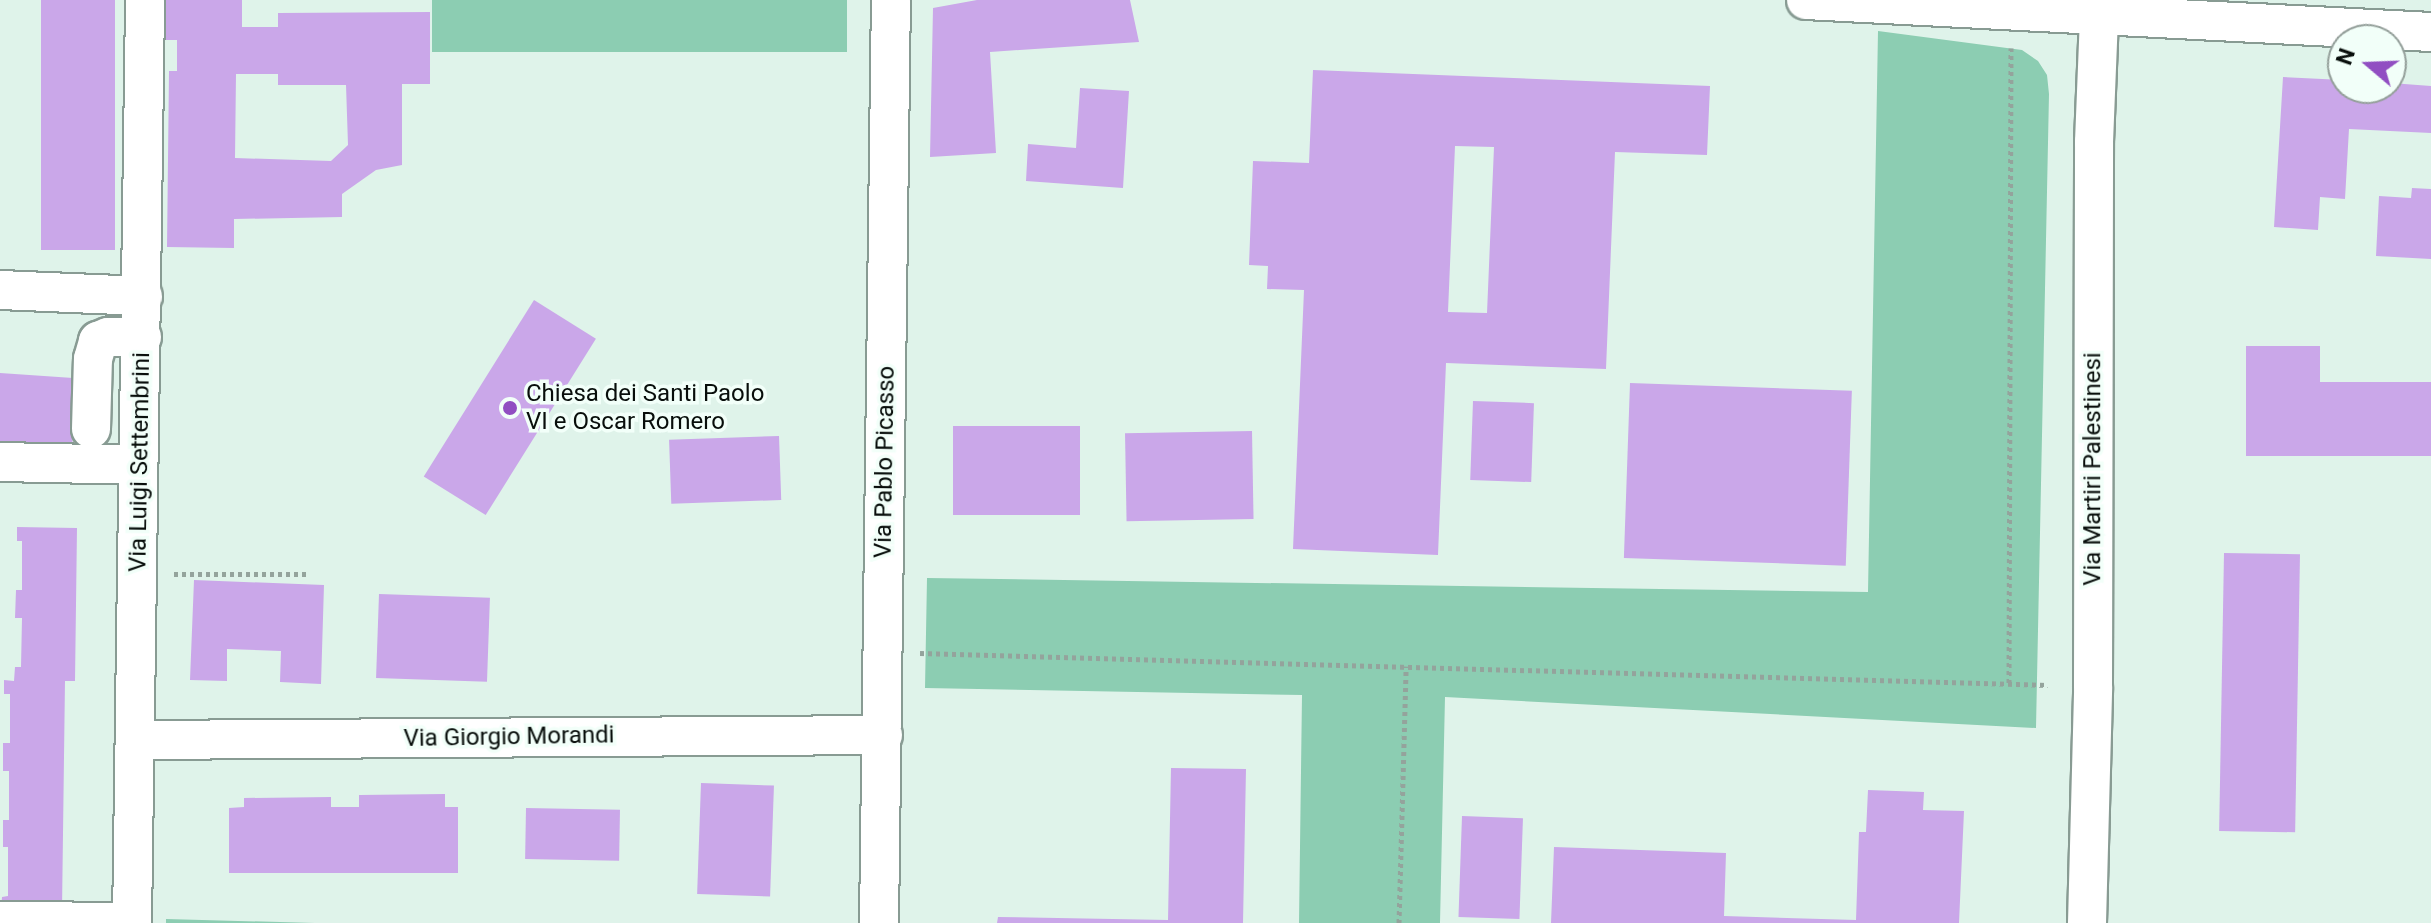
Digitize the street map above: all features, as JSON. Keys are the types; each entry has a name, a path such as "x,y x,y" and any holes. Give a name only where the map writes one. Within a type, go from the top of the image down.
{"street":[{"name":"Via Luigi Settembrini","path":"132,922 145,0"},
{"name":"Via Pablo Picasso","path":"879,923 891,0"},
{"path":"1806,0 2431,32"},
{"name":"Via Martiri Palestinesi","path":"2087,923 2093,687 2094,142 2099,15"},
{"path":"0,290 143,296"},
{"path":"91,429 93,359 98,341 108,337 142,337"},
{"path":"0,462 138,465"},
{"name":"Via Giorgio Morandi","path":"135,740 883,735"},
{"path":"0,921 132,922"}],"path":[{"path":"2009,683 2011,41"},
{"path":"137,572 308,574"},
{"path":"883,652 2048,685"},
{"path":"1399,923 1406,666"}],"green space":[{"path":"432,0 847,0 847,52 432,52"},
{"path":"1878,31 2022,50 2038,61 2047,75 2036,728 1445,697 1440,923 1299,923 1302,695 925,688 927,578 1868,592"},
{"path":"166,919 315,923 166,923"}],"building":[{"path":"41,0 115,0 115,250 41,250"},
{"path":"159,0 242,0 242,27 278,27 278,13 430,12 430,84 402,84 402,165 376,170 342,194 342,217 234,219 234,248 167,247 169,71 177,71 177,40 159,40","holes":["236,74 278,74 278,85 346,85 348,145 331,161 235,158"]},
{"path":"977,0 1130,0 1139,42 990,52 996,153 930,157 933,8"},
{"path":"1313,70 1710,86 1707,155 1615,152 1606,369 1446,363 1438,555 1293,549 1304,290 1267,289 1268,266 1249,265 1253,161 1309,163","holes":["1455,146 1494,147 1487,313 1448,312"]},
{"path":"2283,77 2327,79 2327,104 2407,104 2407,84 2431,86 2431,133 2349,129 2345,199 2320,197 2318,230 2274,227"},
{"path":"1080,88 1129,91 1123,188 1026,181 1028,144 1076,148"},
{"path":"2412,188 2431,189 2431,259 2376,256 2379,196 2411,198"},
{"name":"Chiesa dei Santi Paolo VI e Oscar Romero","path":"534,300 596,339 486,515 424,476"},
{"path":"2246,346 2320,346 2320,382 2431,382 2431,456 2246,456"},
{"path":"0,373 77,378 72,448 0,443"},
{"path":"1630,383 1852,391 1846,566 1624,558"},
{"path":"1473,401 1534,403 1531,482 1470,480"},
{"path":"953,426 1080,426 1080,515 953,515"},
{"path":"1252,431 1254,519 1127,521 1125,433"},
{"path":"779,436 781,500 671,504 669,440"},
{"path":"17,527 77,528 75,681 65,681 62,911 1,911 2,897 8,896 8,847 3,847 3,820 9,820 9,771 3,771 3,743 10,743 10,694 4,694 4,680 14,681 15,667 21,667 22,618 15,618 16,590 22,590 22,541 17,541"},
{"path":"2224,553 2300,554 2295,832 2219,831"},
{"path":"194,580 324,585 321,684 280,682 281,651 227,649 227,681 190,680"},
{"path":"379,594 490,598 487,682 376,678"},
{"path":"1171,768 1246,769 1243,923 997,923 998,917 1168,920"},
{"path":"701,783 774,786 770,896 697,894"},
{"path":"1868,790 1924,792 1923,810 1964,811 1959,923 1551,923 1554,847 1726,853 1724,916 1856,920 1859,832 1866,832"},
{"path":"445,794 445,807 458,807 458,873 229,873 229,808 244,807 244,798 331,797 331,807 359,807 359,795"},
{"path":"526,808 620,810 619,861 525,859"},
{"path":"1462,816 1523,818 1519,919 1458,917"}],"place":[{"name":"Chiesa dei Santi Paolo VI e Oscar Romero","path":"510,408"}]}
